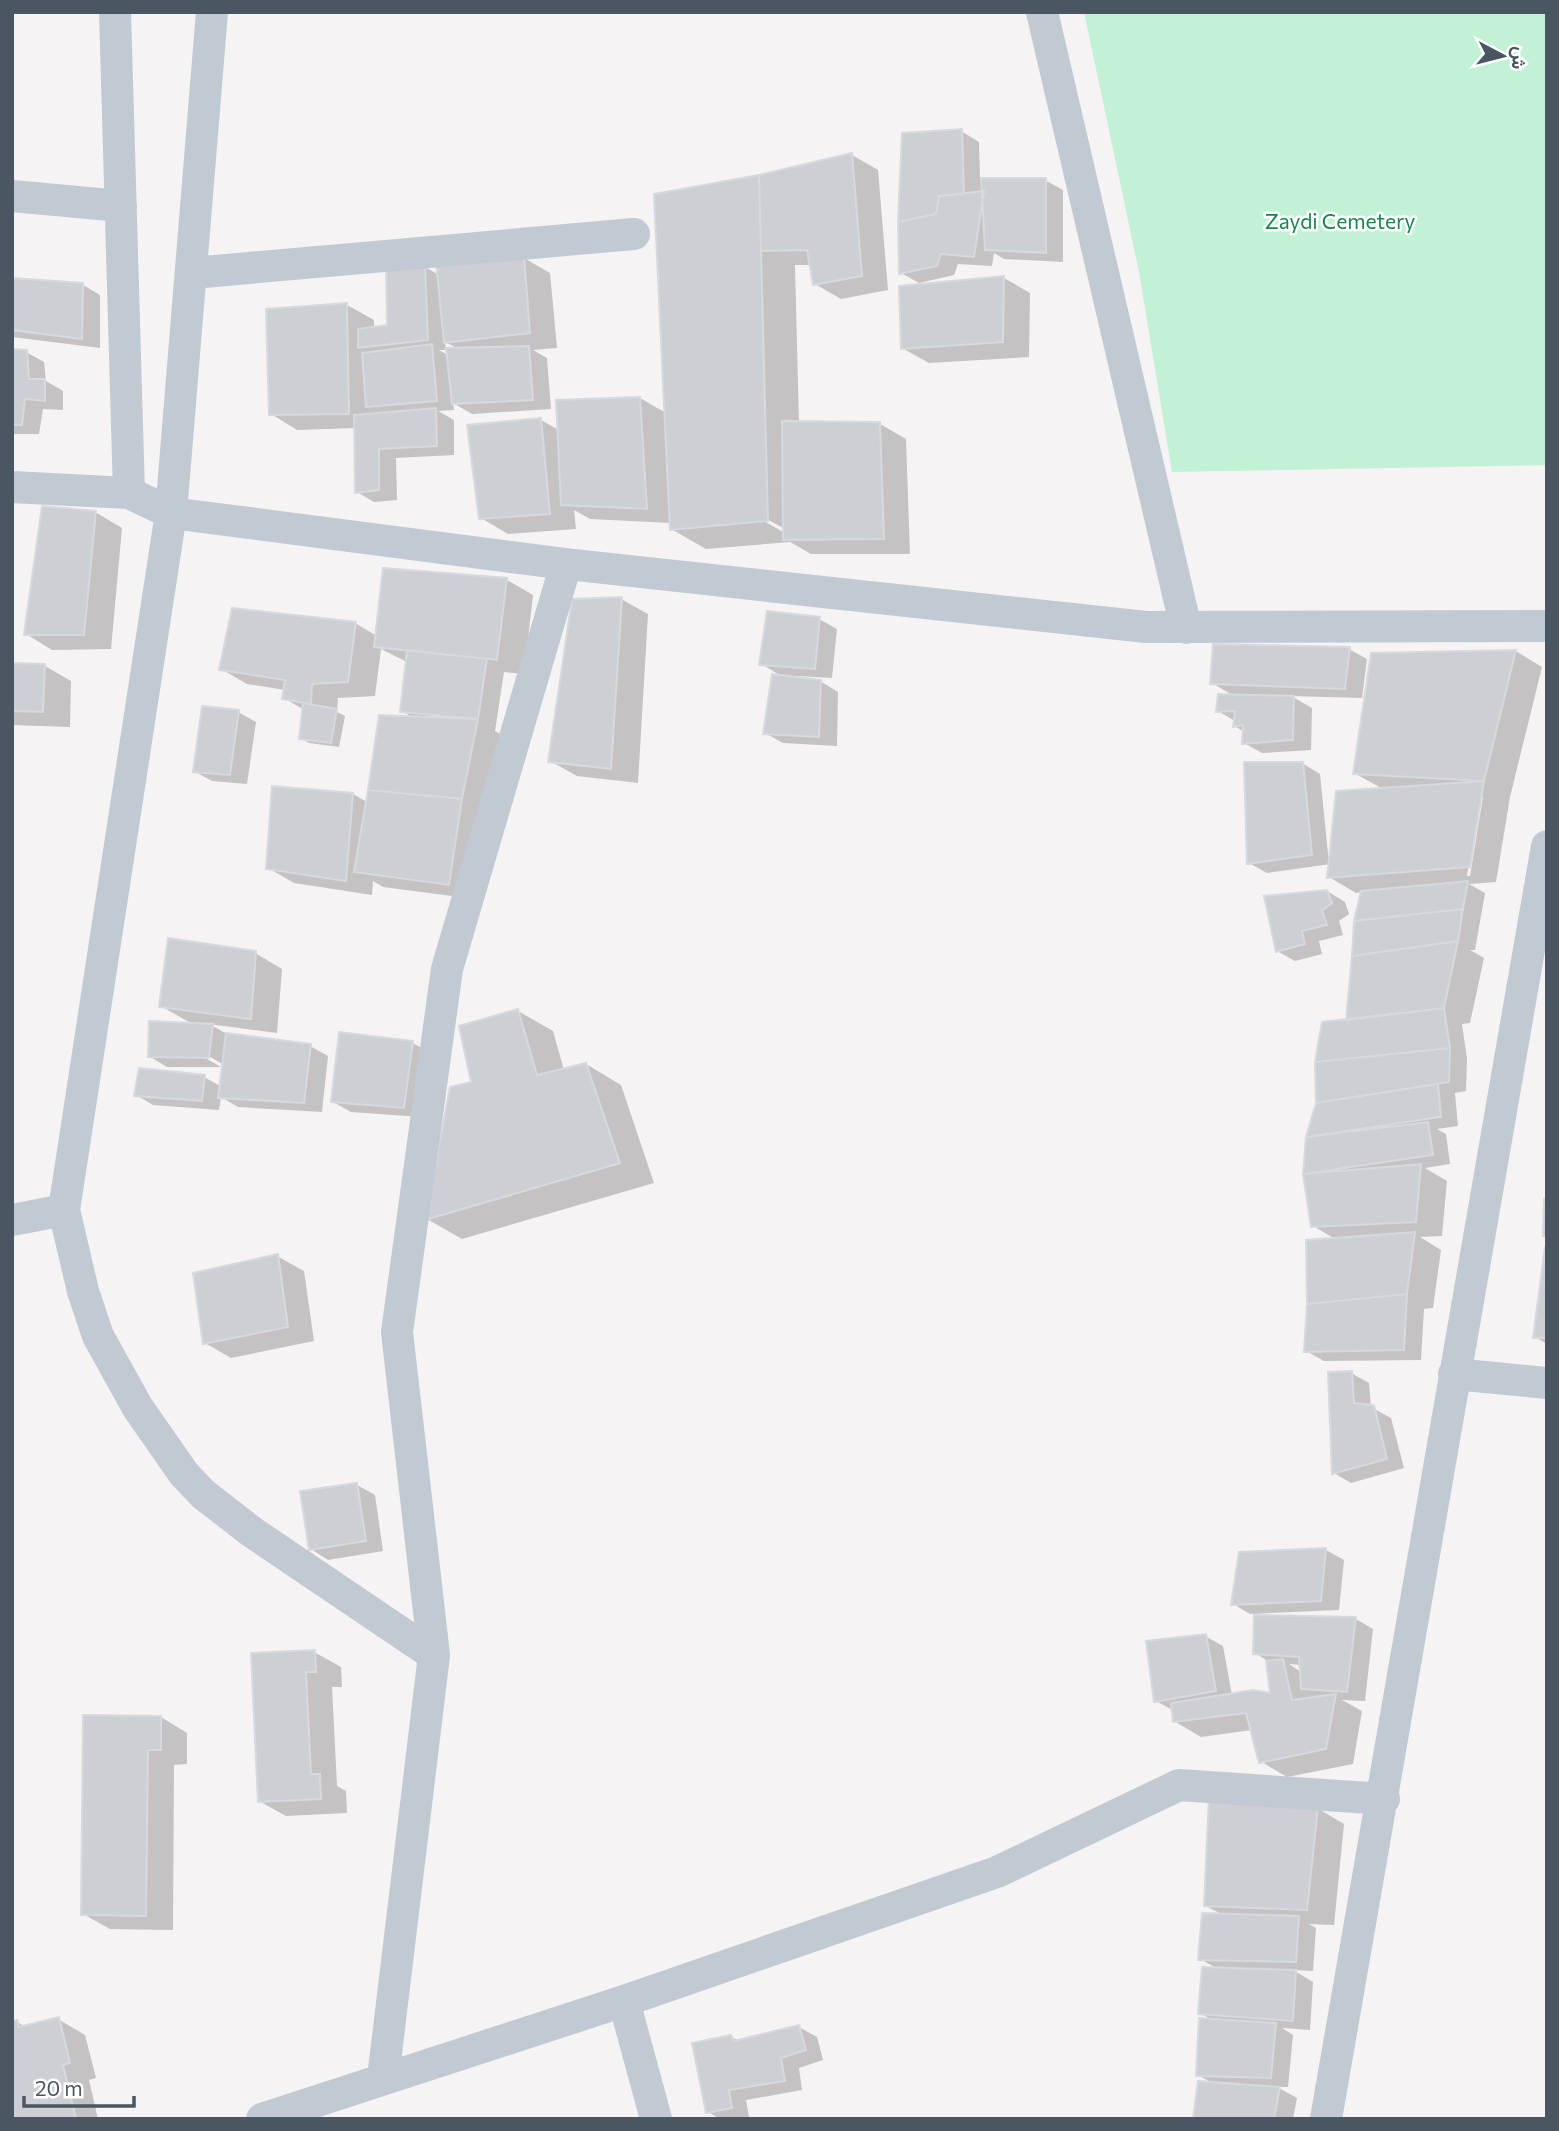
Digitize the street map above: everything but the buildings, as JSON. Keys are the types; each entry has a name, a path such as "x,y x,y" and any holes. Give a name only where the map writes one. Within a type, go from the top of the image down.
{"street":[{"path":"115,12 129,494"},
{"path":"212,12 171,513 64,1210 83,1291 98,1336 138,1408 184,1474 203,1494 252,1532 434,1655"},
{"path":"1042,12 1186,628"},
{"path":"12,197 121,206"},
{"path":"192,273 635,234"},
{"path":"12,487 129,494 171,513 566,564 1132,626 1547,626"},
{"path":"383,2078 434,1655 397,1332 447,969 566,564"},
{"path":"1326,2119 1384,1799 1454,1374 1547,846"},
{"path":"12,1220 64,1210"},
{"path":"1454,1374 1547,1383"},
{"path":"262,2119 625,2001 996,1872 1179,1785 1384,1799"},
{"path":"625,2001 656,2119"}],"green space":[{"name":"Zaydi Cemetery","path":"1084,12 1547,12 1547,465 1172,472 1139,272"}]}
